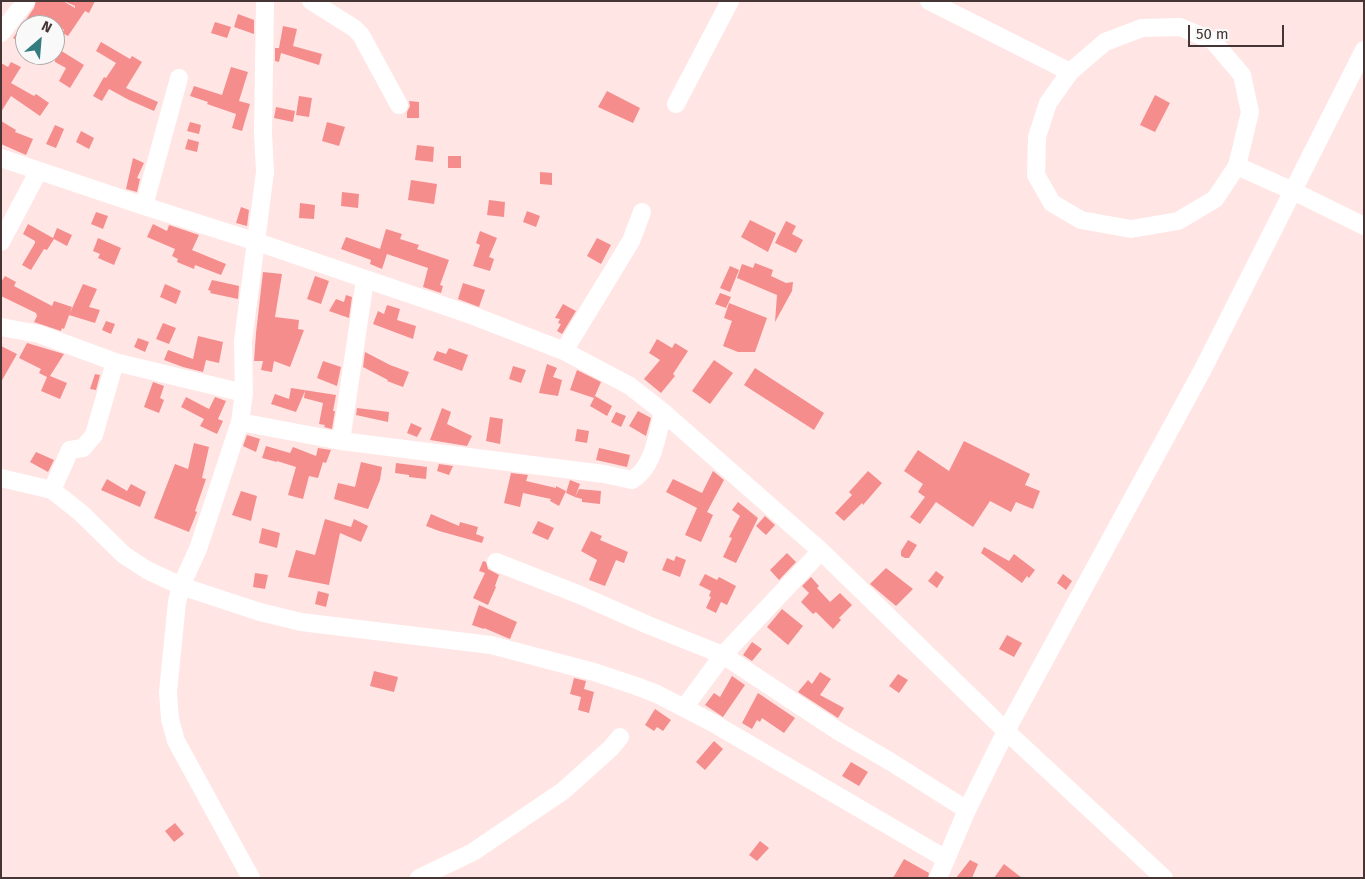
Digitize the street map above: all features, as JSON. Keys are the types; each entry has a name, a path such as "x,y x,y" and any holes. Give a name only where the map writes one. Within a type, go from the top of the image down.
{"street":[{"path":"1,34 26,1"},
{"path":"251,878 176,741 170,720 168,692 177,602 181,586 198,549 240,422 244,394 243,341 265,172 263,97 265,1"},
{"path":"311,1 354,28 361,35 399,105"},
{"path":"676,104 730,1"},
{"path":"929,1 1070,72"},
{"path":"1180,27 1213,41 1242,74 1250,112 1237,166 1215,198 1178,220 1131,229 1081,220 1052,202 1036,175 1037,137 1048,103 1070,72 1105,42 1142,28 1180,27"},
{"path":"938,878 967,810 1006,731 1198,378 1364,50"},
{"path":"144,206 179,78"},
{"path":"1,158 38,172 257,242 474,316 564,351 630,386 663,412 822,551 1006,731 1164,878"},
{"path":"1237,166 1364,226"},
{"path":"1,242 38,172"},
{"path":"564,351 630,241 642,212"},
{"path":"341,441 365,280"},
{"path":"1,327 39,334 115,362 244,394"},
{"path":"52,490 70,450 83,448 94,435 115,362"},
{"path":"240,422 341,441 604,474 632,480 641,475 648,464 663,412"},
{"path":"1,478 52,490 81,513 124,556 147,570 181,586 260,612 301,622 491,646 618,679 656,694 801,774 946,859"},
{"path":"684,708 723,655 822,551"},
{"path":"496,562 723,655 838,731 967,810"},
{"path":"420,878 473,852 563,791 611,748 620,737"}],"building":[{"path":"36,1 63,1 75,8 75,6 64,1 95,1 89,13 85,11 68,36 65,34 65,15 29,15"},
{"path":"238,14 254,20 254,34 234,27"},
{"path":"215,22 231,27 227,38 211,33"},
{"path":"283,26 297,29 293,46 322,54 319,65 281,53 279,62 275,61 275,48 279,48"},
{"path":"101,42 130,59 132,56 142,62 126,88 158,102 154,111 109,89 102,101 93,96 104,77 106,78 116,63 96,51"},
{"path":"65,53 84,65 70,88 59,81 66,68 60,65 65,65"},
{"path":"11,62 21,67 11,83 34,96 36,94 49,103 40,116 11,96 1,112 1,63 8,67"},
{"path":"231,67 248,72 239,101 250,104 242,131 232,128 236,114 190,96 194,86 222,95"},
{"path":"607,91 640,108 633,123 598,107"},
{"path":"1155,95 1170,103 1155,132 1140,125"},
{"path":"299,96 312,98 309,117 296,115"},
{"path":"409,101 419,102 419,118 407,118 410,106"},
{"path":"276,107 295,111 293,122 274,118"},
{"path":"1,121 16,130 15,132 33,139 26,155 1,144"},
{"path":"190,122 201,125 199,134 187,131"},
{"path":"327,122 345,127 339,146 322,141"},
{"path":"55,125 64,129 56,148 46,144"},
{"path":"81,131 94,138 89,149 76,142"},
{"path":"188,139 199,142 197,152 185,149"},
{"path":"417,145 434,147 433,162 415,160"},
{"path":"448,156 461,156 461,168 448,168"},
{"path":"133,158 144,163 137,178 140,179 137,192 126,189"},
{"path":"540,172 552,173 552,185 540,184"},
{"path":"411,180 437,184 434,204 408,200"},
{"path":"342,192 359,194 358,208 341,206"},
{"path":"489,200 505,202 504,217 487,215"},
{"path":"300,203 315,205 314,219 299,218"},
{"path":"241,207 249,210 247,226 236,223"},
{"path":"527,211 540,216 536,227 523,222"},
{"path":"96,212 108,216 103,229 91,224"},
{"path":"750,220 776,233 768,252 741,237"},
{"path":"786,221 796,226 792,234 803,240 796,253 775,243"},
{"path":"28,224 53,238 57,228 72,235 67,246 54,239 47,250 44,249 31,270 22,265 35,243 35,241 23,234"},
{"path":"153,224 167,231 169,225 199,235 192,250 226,264 221,275 195,265 194,269 177,262 178,259 172,256 175,249 147,237"},
{"path":"386,229 402,234 400,239 419,245 417,249 449,260 440,285 443,286 441,293 423,287 428,268 387,254 382,269 370,264 371,260 341,249 346,237 380,249"},
{"path":"480,231 497,238 489,257 494,259 490,271 473,266 480,245 476,243"},
{"path":"98,238 121,248 114,265 98,258 100,254 93,251"},
{"path":"597,238 611,245 601,264 587,256"},
{"path":"755,263 773,270 771,276 786,283 793,282 792,291 775,322 777,295 737,278 742,264 753,268"},
{"path":"730,266 739,270 730,292 720,288"},
{"path":"263,272 282,274 275,317 299,320 298,329 304,330 290,367 274,361 272,372 261,370 263,361 254,361"},
{"path":"5,276 16,282 14,286 52,306 54,301 72,307 64,329 62,328 61,331 34,322 37,316 36,313 1,296 1,282"},
{"path":"315,276 329,281 321,304 307,299"},
{"path":"212,280 239,286 238,299 210,293 211,291 208,290"},
{"path":"463,283 485,290 479,307 458,299"},
{"path":"83,284 97,289 89,307 100,310 95,323 69,315"},
{"path":"165,284 181,291 176,304 160,297"},
{"path":"720,293 731,297 726,308 715,304"},
{"path":"346,295 352,297 349,318 329,311 336,299 344,302"},
{"path":"729,303 767,318 755,352 738,352 723,346 732,321 724,318"},
{"path":"563,304 576,311 562,334 557,331 561,324 558,323 560,319 555,318"},
{"path":"387,305 400,309 397,320 416,326 413,339 373,324 378,311 384,314"},
{"path":"106,321 115,324 111,334 102,330"},
{"path":"163,323 176,328 169,344 156,339"},
{"path":"198,336 223,342 219,363 206,360 203,372 164,360 168,350 193,359"},
{"path":"138,338 149,342 145,352 134,347"},
{"path":"657,339 672,348 675,343 688,351 673,374 675,376 661,393 644,379 660,360 649,353"},
{"path":"27,343 64,354 50,376 67,383 60,399 41,391 47,377 39,373 41,369 19,358"},
{"path":"1,346 17,354 1,382"},
{"path":"449,348 468,355 462,371 433,360 437,351 446,354"},
{"path":"365,352 409,372 403,387 387,381 363,367"},
{"path":"714,360 733,373 710,404 692,391"},
{"path":"323,361 341,367 337,386 317,378"},
{"path":"547,364 557,368 553,377 562,380 558,396 539,393"},
{"path":"513,366 526,370 521,383 509,379"},
{"path":"755,368 824,413 814,430 744,385"},
{"path":"577,370 601,382 594,398 570,390"},
{"path":"95,374 100,375 96,390 90,389"},
{"path":"153,382 164,386 160,398 164,400 159,413 144,407"},
{"path":"291,388 336,395 332,429 319,424 323,403 304,398 305,391 296,412 271,404 275,394 289,399"},
{"path":"595,396 612,406 607,416 590,406"},
{"path":"186,397 209,409 215,397 226,401 218,419 223,421 217,434 200,426 204,419 181,407"},
{"path":"357,408 389,412 388,422 356,415"},
{"path":"442,408 451,412 447,424 472,436 467,446 430,440"},
{"path":"638,411 651,418 646,436 629,426"},
{"path":"616,412 626,416 621,427 611,422"},
{"path":"490,417 503,419 500,444 486,441"},
{"path":"411,423 422,428 417,437 407,433"},
{"path":"577,429 589,431 587,443 575,441"},
{"path":"247,435 260,439 256,452 243,446"},
{"path":"964,441 1030,474 1025,485 1040,491 1033,509 1016,502 1011,512 990,501 973,527 936,502 920,524 910,517 925,497 918,492 923,484 904,471 918,450 949,471"},
{"path":"194,443 209,447 202,478 206,479 195,511 197,512 189,532 154,518 175,464 188,469"},
{"path":"266,446 290,453 293,447 316,456 318,448 331,450 326,463 323,462 318,478 309,476 303,499 288,495 296,467 262,458"},
{"path":"599,448 630,455 627,467 596,460"},
{"path":"36,452 54,460 48,472 30,462"},
{"path":"361,462 382,467 380,480 368,509 334,499 338,483 355,487"},
{"path":"396,463 427,467 426,479 395,473"},
{"path":"439,464 453,466 449,475 437,471"},
{"path":"713,471 724,480 707,512 713,515 701,542 685,535 697,508 666,492 673,479 702,493"},
{"path":"868,471 882,483 863,505 862,503 844,521 835,513 852,495 849,492"},
{"path":"511,473 528,475 526,481 556,488 556,486 566,491 559,506 550,501 551,499 523,493 520,507 504,503"},
{"path":"107,479 127,491 131,484 146,492 140,507 101,490"},
{"path":"570,480 580,484 575,497 566,493"},
{"path":"579,489 601,491 600,504 582,502 582,499 575,497"},
{"path":"241,491 257,496 251,521 232,515"},
{"path":"738,502 758,518 736,563 723,557 732,538 729,537 740,516 732,510"},
{"path":"431,514 459,526 460,522 478,527 476,534 484,537 482,543 426,526"},
{"path":"765,516 775,525 766,535 756,526"},
{"path":"325,519 351,527 354,519 368,526 361,542 340,533 329,585 288,577 296,550 315,555"},
{"path":"538,521 554,528 548,540 532,533"},
{"path":"262,528 280,533 277,548 259,543"},
{"path":"591,531 602,536 600,540 628,552 624,563 616,560 605,586 589,580 597,560 581,551"},
{"path":"908,540 917,545 909,558 905,558 901,556 901,551"},
{"path":"984,547 1009,561 1014,554 1035,570 1022,583 981,553"},
{"path":"787,553 796,562 779,580 770,570"},
{"path":"676,556 686,560 680,577 662,570 667,558 674,561"},
{"path":"483,561 486,562 488,569 499,575 488,605 473,598 485,573 479,571"},
{"path":"886,568 913,589 896,606 870,584"},
{"path":"936,571 944,577 937,588 928,581"},
{"path":"255,573 268,575 265,589 253,587"},
{"path":"705,574 717,580 719,577 736,586 727,605 721,602 716,613 706,608 711,597 709,596 711,591 699,585"},
{"path":"1063,574 1072,581 1066,590 1057,583"},
{"path":"811,577 819,586 817,588 830,602 840,593 852,605 839,618 841,620 833,629 816,612 813,614 801,602 809,593 802,586"},
{"path":"318,591 329,594 326,607 315,604"},
{"path":"479,605 517,622 510,639 472,625"},
{"path":"782,609 803,626 788,645 767,627"},
{"path":"1007,635 1022,643 1014,657 999,649"},
{"path":"752,642 762,649 752,661 743,655"},
{"path":"374,671 398,677 394,692 370,686"},
{"path":"820,672 831,679 820,695 844,708 838,718 798,692 808,680 812,684"},
{"path":"898,674 908,680 899,693 889,686"},
{"path":"732,676 745,685 723,717 705,705 714,693 720,697"},
{"path":"574,678 586,681 584,689 594,692 589,713 578,710 581,697 570,694"},
{"path":"758,693 795,718 784,733 762,718 760,722 757,720 752,729 742,723"},
{"path":"655,709 671,720 663,731 657,727 654,731 645,725"},
{"path":"714,741 723,749 705,770 696,762"},
{"path":"851,762 868,772 859,786 842,776"},
{"path":"175,823 184,834 174,842 165,831"},
{"path":"760,841 769,848 757,861 749,855"},
{"path":"904,859 929,873 928,878 893,878"},
{"path":"970,860 978,864 972,878 956,878"},
{"path":"1004,864 1022,878 994,878"}]}
